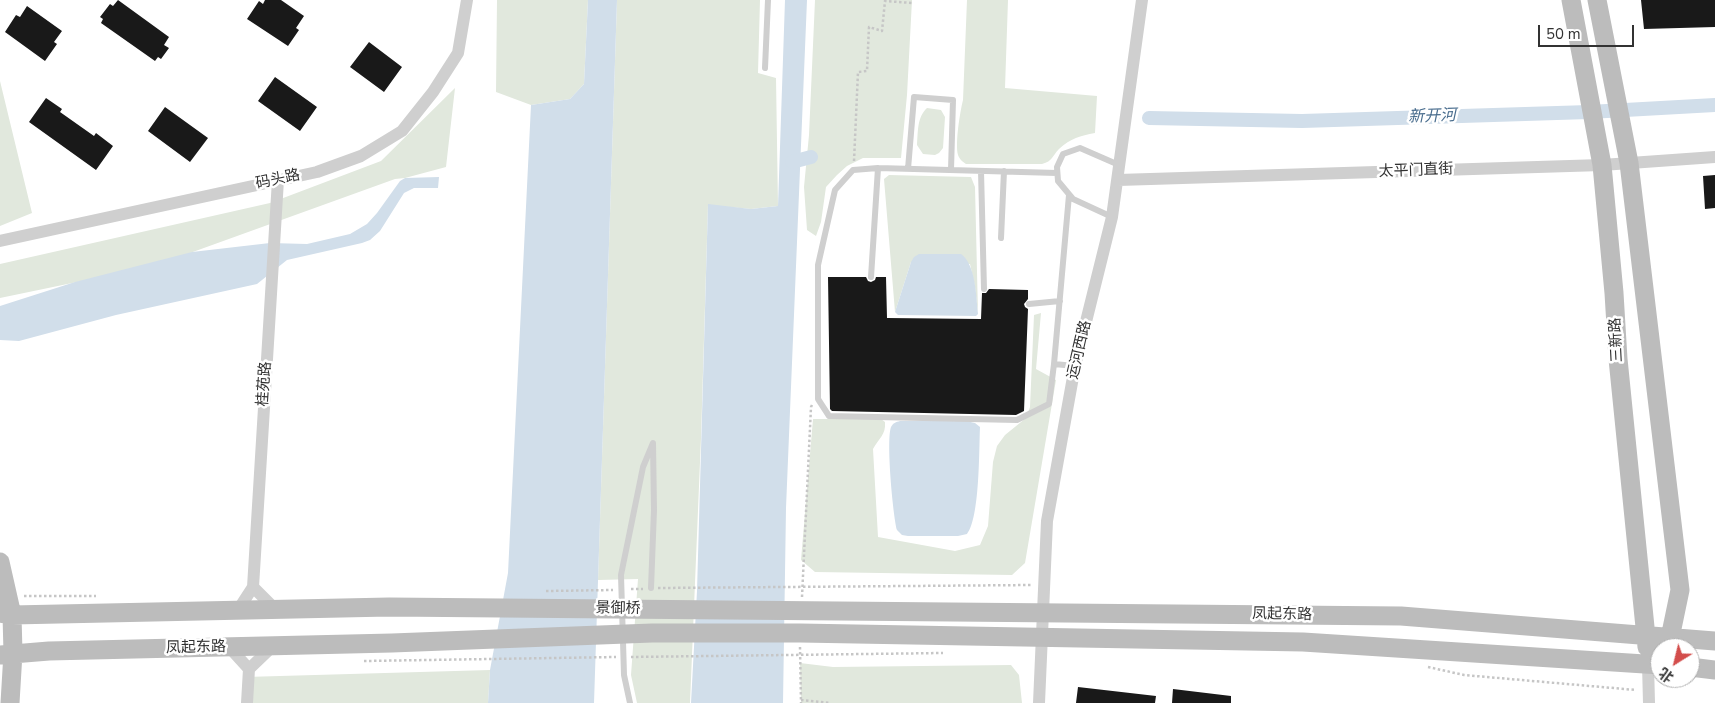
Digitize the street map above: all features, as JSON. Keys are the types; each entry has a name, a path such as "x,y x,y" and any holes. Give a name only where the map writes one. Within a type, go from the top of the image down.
{"main road":[{"name":"三新路","path":"1571,0 1602,165 1618,359 1646,636 1650,641"},
{"name":"三新路","path":"1597,0 1629,163 1680,590 1665,638"},
{"path":"0,562 6,614 10,703"},
{"name":"景御桥","path":"275,609 389,607 847,611"},
{"path":"6,614 275,609"},
{"name":"凤起东路","path":"847,611 1401,616 1646,636 1650,641"},
{"name":"景御桥","path":"392,643 652,633 848,633"},
{"name":"凤起东路","path":"848,633 1303,642 1650,653"},
{"name":"凤起东路","path":"1700,644 1715,641"},
{"name":"凤起东路","path":"7,654 49,651 392,643"},
{"path":"1700,668 1715,670"}],"street":[{"name":"码头路","path":"0,241 317,172 361,156 402,131 433,92 458,53 467,0"},
{"name":"运河西路","path":"1039,703 1047,521 1075,366 1112,218 1142,0"},
{"name":"太平门直街","path":"1118,180 1602,165 1715,157"},
{"name":"桂苑路","path":"253,588 278,180"},
{"path":"238,610 253,588 275,609"},
{"path":"246,703 249,669 274,646"},
{"path":"229,647 249,669"}],"lane":[{"path":"765,68 768,0"},
{"path":"908,169 914,97 953,100 951,170"},
{"path":"1112,218 1073,199 1058,181 1057,167 1063,154 1080,148 1120,166"},
{"path":"1057,173 878,168 854,170 835,190 818,265 818,398 829,416 1017,420 1049,404 1069,195"},
{"path":"871,277 878,168"},
{"path":"982,171 984,289"},
{"path":"1001,238 1004,171"},
{"path":"1029,304 1060,301"},
{"path":"1054,364 1075,366"},
{"path":"630,703 624,675 621,575 642,467 653,443 654,510 651,588"}],"path":[{"path":"854,170 858,72 867,71 869,26 882,31 885,1 912,3"},
{"path":"802,597 811,407 818,398"},
{"path":"844,587 1044,584"},
{"path":"800,644 801,702 830,703"},
{"path":"848,654 944,652"},
{"path":"1426,666 1464,675 1649,697"}],"shaded area":[{"path":"497,0 588,0 584,84 570,99 531,105 496,92"},
{"path":"588,0 617,0 594,703 488,703 490,670 508,573 531,105 570,99 584,84"},
{"path":"617,0 760,0 758,73 776,78 778,206 751,209 708,205 690,703 637,703 631,675 638,579 598,580"},
{"path":"785,0 807,0 786,508 783,703 691,703 697,591 708,204 751,209 778,206"},
{"path":"815,0 912,0 907,95 901,158 863,158 847,166 837,175 826,187 821,222 816,236 807,230 804,187 809,135"},
{"path":"967,0 1008,0 1005,88 1097,96 1095,133 1080,136 1068,142 1050,160 1042,164 966,164 961,160 958,155 957,143 963,100"},
{"path":"0,81 32,213 0,226"},
{"path":"455,88 446,167 395,179 154,266 0,298 0,264 270,203 381,161"},
{"path":"927,108 941,110 945,117 943,148 935,155 923,154 917,145 921,116"},
{"path":"889,175 971,177 975,187 978,314 970,264 911,262 895,312 884,179"},
{"path":"439,177 438,188 414,188 404,193 380,231 370,240 287,260 257,284 116,315 19,341 0,340 0,306 75,282 192,252 270,243 307,244 350,234 367,224 400,181 405,178"},
{"path":"919,254 961,254 966,259 970,265 974,281 978,314 976,316 898,315 895,312 911,262"},
{"path":"1041,313 1036,369 1056,380 1025,563 1012,575 815,572 801,560 813,419 881,419 885,422 883,433 873,449 878,537 955,551 980,545 988,526 993,462 997,446 1005,435 1026,418 1030,407 1034,315"},
{"path":"900,421 966,421 975,423 980,427 977,499 971,526 967,534 958,536 908,536 902,535 897,530 892,494 889,446 891,427"},
{"path":"800,663 833,667 1011,665 1019,675 1022,703 801,703"},
{"path":"490,670 488,703 243,703 245,677"}],"building":[{"path":"118,0 169,37 164,45 169,48 161,59 158,57 155,61 101,23 103,19 100,17 110,4 113,6"},
{"path":"265,0 281,0 304,16 296,28 299,30 288,46 247,19 259,1 263,4"},
{"path":"1641,0 1715,0 1715,27 1644,29"},
{"path":"27,6 62,31 54,42 57,44 45,61 5,32 16,15 20,17"},
{"path":"369,42 402,67 384,92 350,67"},
{"path":"275,77 317,107 300,131 258,101"},
{"path":"46,98 62,109 60,112 94,136 96,133 113,146 96,170 29,122"},
{"path":"165,107 208,138 190,162 148,131"},
{"path":"1715,175 1715,208 1705,209 1703,176"},
{"path":"828,277 866,277 871,282 876,277 886,277 887,318 981,319 982,293 986,293 989,289 1028,290 1028,299 1024,304 1028,309 1024,411 1016,415 832,411 830,409"},
{"path":"1078,687 1156,696 1155,703 1076,703"},
{"path":"1173,689 1231,696 1231,703 1172,703"}],"waterway":[{"name":"新开河","path":"1149,118 1302,121 1589,112 1715,105"},
{"name":"新开河","path":"792,162 811,157"}]}
